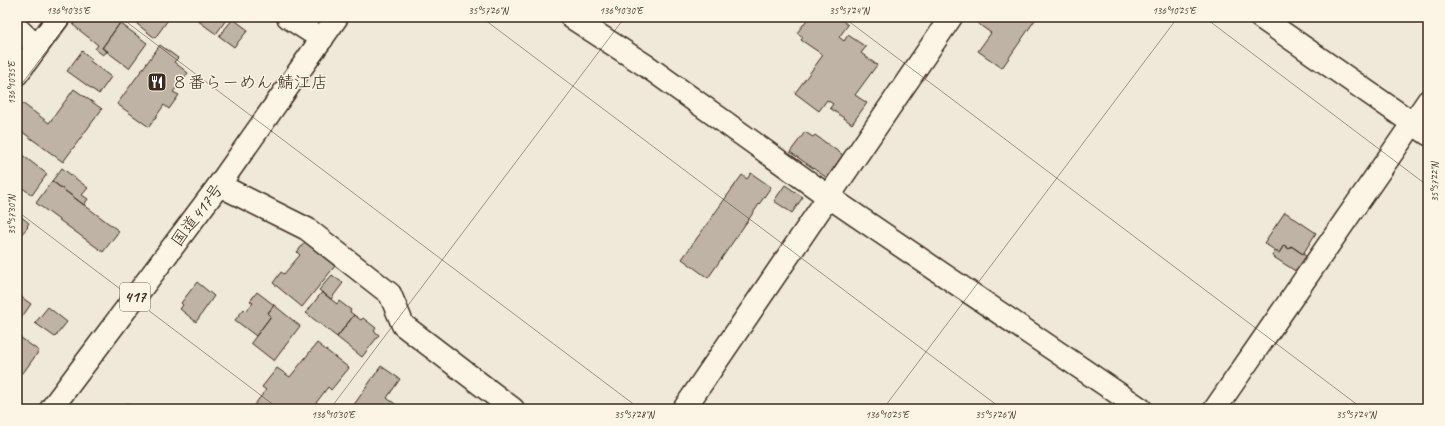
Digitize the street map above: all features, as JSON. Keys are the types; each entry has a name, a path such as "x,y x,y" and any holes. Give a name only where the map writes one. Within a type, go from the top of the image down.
{"main road":[{"path":"17,74 59,17"},
{"path":"288,17 322,39"},
{"name":"国道417号","path":"52,409 219,185 337,17"},
{"path":"571,17 648,67 829,197 1141,409"},
{"path":"684,409 951,17"},
{"path":"1260,17 1420,128"},
{"path":"17,28 37,47"},
{"path":"1215,409 1420,128 1428,101"},
{"path":"219,185 307,230 390,294 403,325 513,409"}],"building":[{"path":"79,17 112,17 120,23 102,48 108,51 103,55 95,49 98,45 73,25"},
{"path":"142,17 170,17 155,38 137,24"},
{"path":"199,17 228,17 216,34 197,20"},
{"path":"809,17 838,17 848,25 839,37 844,41 848,35 866,47 861,53 877,65 855,95 867,103 852,124 830,108 833,104 827,100 819,111 795,93 823,55 801,40 803,37 797,33"},
{"path":"981,17 1037,17 1002,68 978,51 991,33 977,23"},
{"path":"233,19 248,30 234,47 219,36"},
{"path":"120,23 147,43 129,68 102,48"},
{"path":"160,45 178,58 174,62 188,73 173,92 179,95 169,109 164,105 149,127 117,104"},
{"path":"82,51 92,59 90,61 111,77 99,94 67,71"},
{"path":"74,89 102,109 63,162 17,128 17,110 22,103 49,123"},
{"path":"805,132 813,137 815,135 843,155 827,178 790,152"},
{"path":"21,154 47,174 32,195 17,184 17,159"},
{"path":"62,168 88,188 82,195 88,199 84,205 52,181"},
{"path":"751,173 771,187 708,278 682,259 742,175 747,179"},
{"path":"52,181 119,231 103,252 36,203"},
{"path":"785,185 803,197 792,213 774,201"},
{"path":"17,210 21,213 20,216 29,223 27,226 28,227 17,239"},
{"path":"1285,212 1316,233 1303,254 1291,246 1289,249 1284,245 1279,253 1264,243"},
{"path":"305,242 335,266 302,307 273,283 281,272 284,274 300,255 297,252"},
{"path":"1284,245 1289,249 1291,246 1310,259 1300,274 1272,256 1275,251 1279,253"},
{"path":"332,275 343,283 331,299 319,290"},
{"path":"197,282 214,296 196,322 180,309 183,305 181,303"},
{"path":"257,292 274,305 268,313 271,316 256,336 235,320 244,309 246,311 253,303 250,301"},
{"path":"322,292 337,304 339,301 351,310 350,312 354,315 337,337 306,313"},
{"path":"17,294 31,304 17,324"},
{"path":"274,305 300,326 274,361 251,343 271,316 268,313"},
{"path":"48,307 67,322 55,337 35,323"},
{"path":"354,315 361,320 363,318 376,328 374,331 379,335 362,357 337,337"},
{"path":"17,335 39,351 23,373 17,369"},
{"path":"317,343 349,368 331,390 328,387 313,407 310,405 307,409 251,409 266,390 262,387 277,368 290,377"},
{"path":"381,366 400,379 387,398 402,409 351,409"},
{"path":"127,403 136,409 122,409"}],"place":[{"name":"８番らーめん 鯖江店","path":"157,82"}]}
